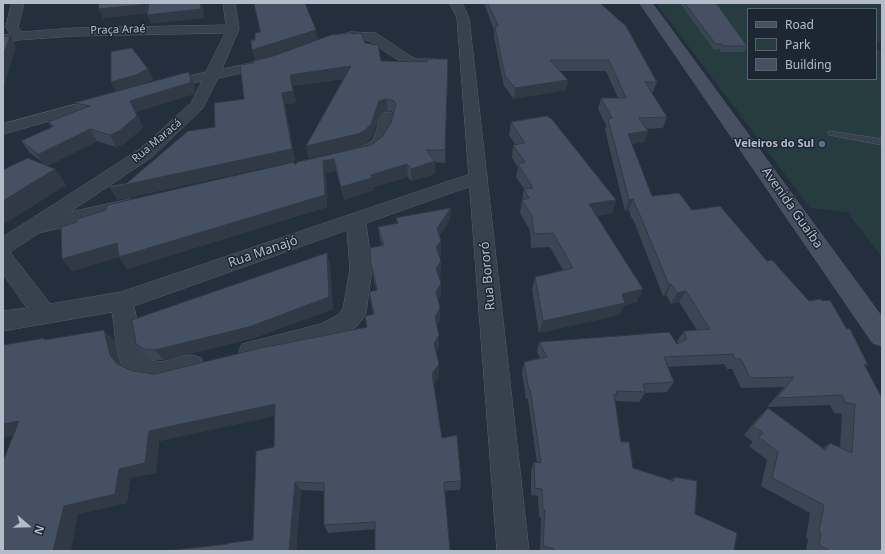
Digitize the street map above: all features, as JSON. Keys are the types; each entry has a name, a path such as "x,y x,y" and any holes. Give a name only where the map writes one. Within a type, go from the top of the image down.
{"main road":[{"name":"Avenida Guaíba","path":"646,3 882,336"}],"street":[{"path":"18,3 12,27 18,36"},
{"path":"229,3 233,29"},
{"name":"Rua Bororó","path":"456,3 464,18 513,551"},
{"name":"Praça Araé","path":"3,39 18,36 76,32 233,29"},
{"name":"Rua Maracá","path":"3,247 146,153 198,105 233,29"},
{"path":"317,46 351,36 371,36 405,59 416,63 432,62"},
{"path":"149,89 186,79 215,68 259,66 283,58"},
{"path":"3,129 119,98"},
{"path":"343,157 366,152 376,148 380,142 388,117"},
{"name":"Rua Manajó","path":"3,321 122,301 479,176"},
{"path":"34,227 144,202"},
{"path":"233,356 326,333 346,322 354,314 361,269 356,220"},
{"path":"3,258 44,314"},
{"path":"122,301 133,362 147,372 164,373 210,361"}],"lane":[{"path":"832,133 882,142"}],"green space":[{"name":"Veleiros do Sul","path":"656,3 882,3 882,43 877,40 877,8 747,8 747,80 877,80 877,49 882,51 882,257 847,212 810,208"}],"building":[{"path":"99,3 200,3 201,9 147,15 149,4 99,9"},
{"path":"254,3 305,3 316,30 252,50 251,40 255,40 255,33 260,32"},
{"path":"488,3 600,3 626,26 657,82 645,82 667,117 639,118 648,131 628,134 652,196 679,193 692,210 720,206 767,261 772,260 809,301 820,299 822,301 830,300 846,328 850,329 868,365 864,364 882,398 882,551 829,551 819,545 821,533 819,532 824,505 772,478 778,452 759,437 763,433 753,426 768,408 825,450 830,443 852,453 855,404 846,403 842,395 777,398 794,377 750,378 741,359 735,359 733,354 664,357 674,382 643,384 645,392 616,391 617,394 614,394 621,442 629,442 633,468 674,481 674,477 697,481 695,514 737,533 734,551 554,551 554,549 543,546 545,510 543,510 542,489 535,488 534,462 541,463 530,389 529,390 524,362 547,357 539,342 669,332 677,344 687,339 684,331 710,329 686,291 677,293 671,284 669,285 633,199 629,200 608,119 612,118 601,98 626,98 609,60 550,60 568,80 515,88 505,76 495,27 498,26"},
{"path":"685,3 716,3 747,46 723,46 722,44 716,44"},
{"path":"361,33 365,43 378,45 381,61 427,62 427,59 448,59 445,150 426,150 435,161 411,169 407,164 371,175 372,178 341,187 334,159 323,161 325,195 119,257 117,243 62,259 61,227 77,222 77,219 106,210 107,205 294,162 295,165 297,162 371,145 382,137 391,123 396,104 394,101 386,99 379,101 371,124 364,131 358,134 306,146 351,66 290,75 293,91 282,93 292,149 110,188 110,186 127,183 188,131 215,127 214,103 244,99 240,65 254,63 253,61 273,56 331,35"},
{"path":"10,36 3,56 3,37"},
{"path":"132,48 148,69 136,75 111,82 111,52"},
{"path":"189,72 191,80 189,83 130,101 137,116 119,131 110,135 90,129 37,155 37,153 21,141 54,126 48,122 90,106 74,103"},
{"path":"548,116 616,200 589,204 643,289 622,294 625,303 543,321 535,277 573,268 553,233 534,234 532,216 522,200 529,198 524,189 533,188 518,164 525,162 513,145 525,143 511,122"},
{"path":"28,158 55,169 3,201 3,170"},
{"path":"451,208 437,228 441,241 436,247 441,261 436,268 441,283 436,292 440,308 435,317 439,335 434,344 439,364 432,374 442,438 457,435 461,481 444,482 450,551 375,551 375,522 324,525 324,483 295,482 289,551 165,551 253,540 256,451 274,447 275,404 149,431 145,463 119,469 115,494 64,506 53,551 3,551 3,461 19,421 3,424 3,345 104,330 110,355 117,364 132,371 155,374 261,348 367,327 365,316 374,314 369,292 377,290 371,263 370,248 384,245 378,227 398,223 396,218"},
{"path":"327,253 329,297 249,327 155,350 144,349 136,344 132,320"}],"place":[{"name":"Veleiros do Sul","path":"822,144"}]}
